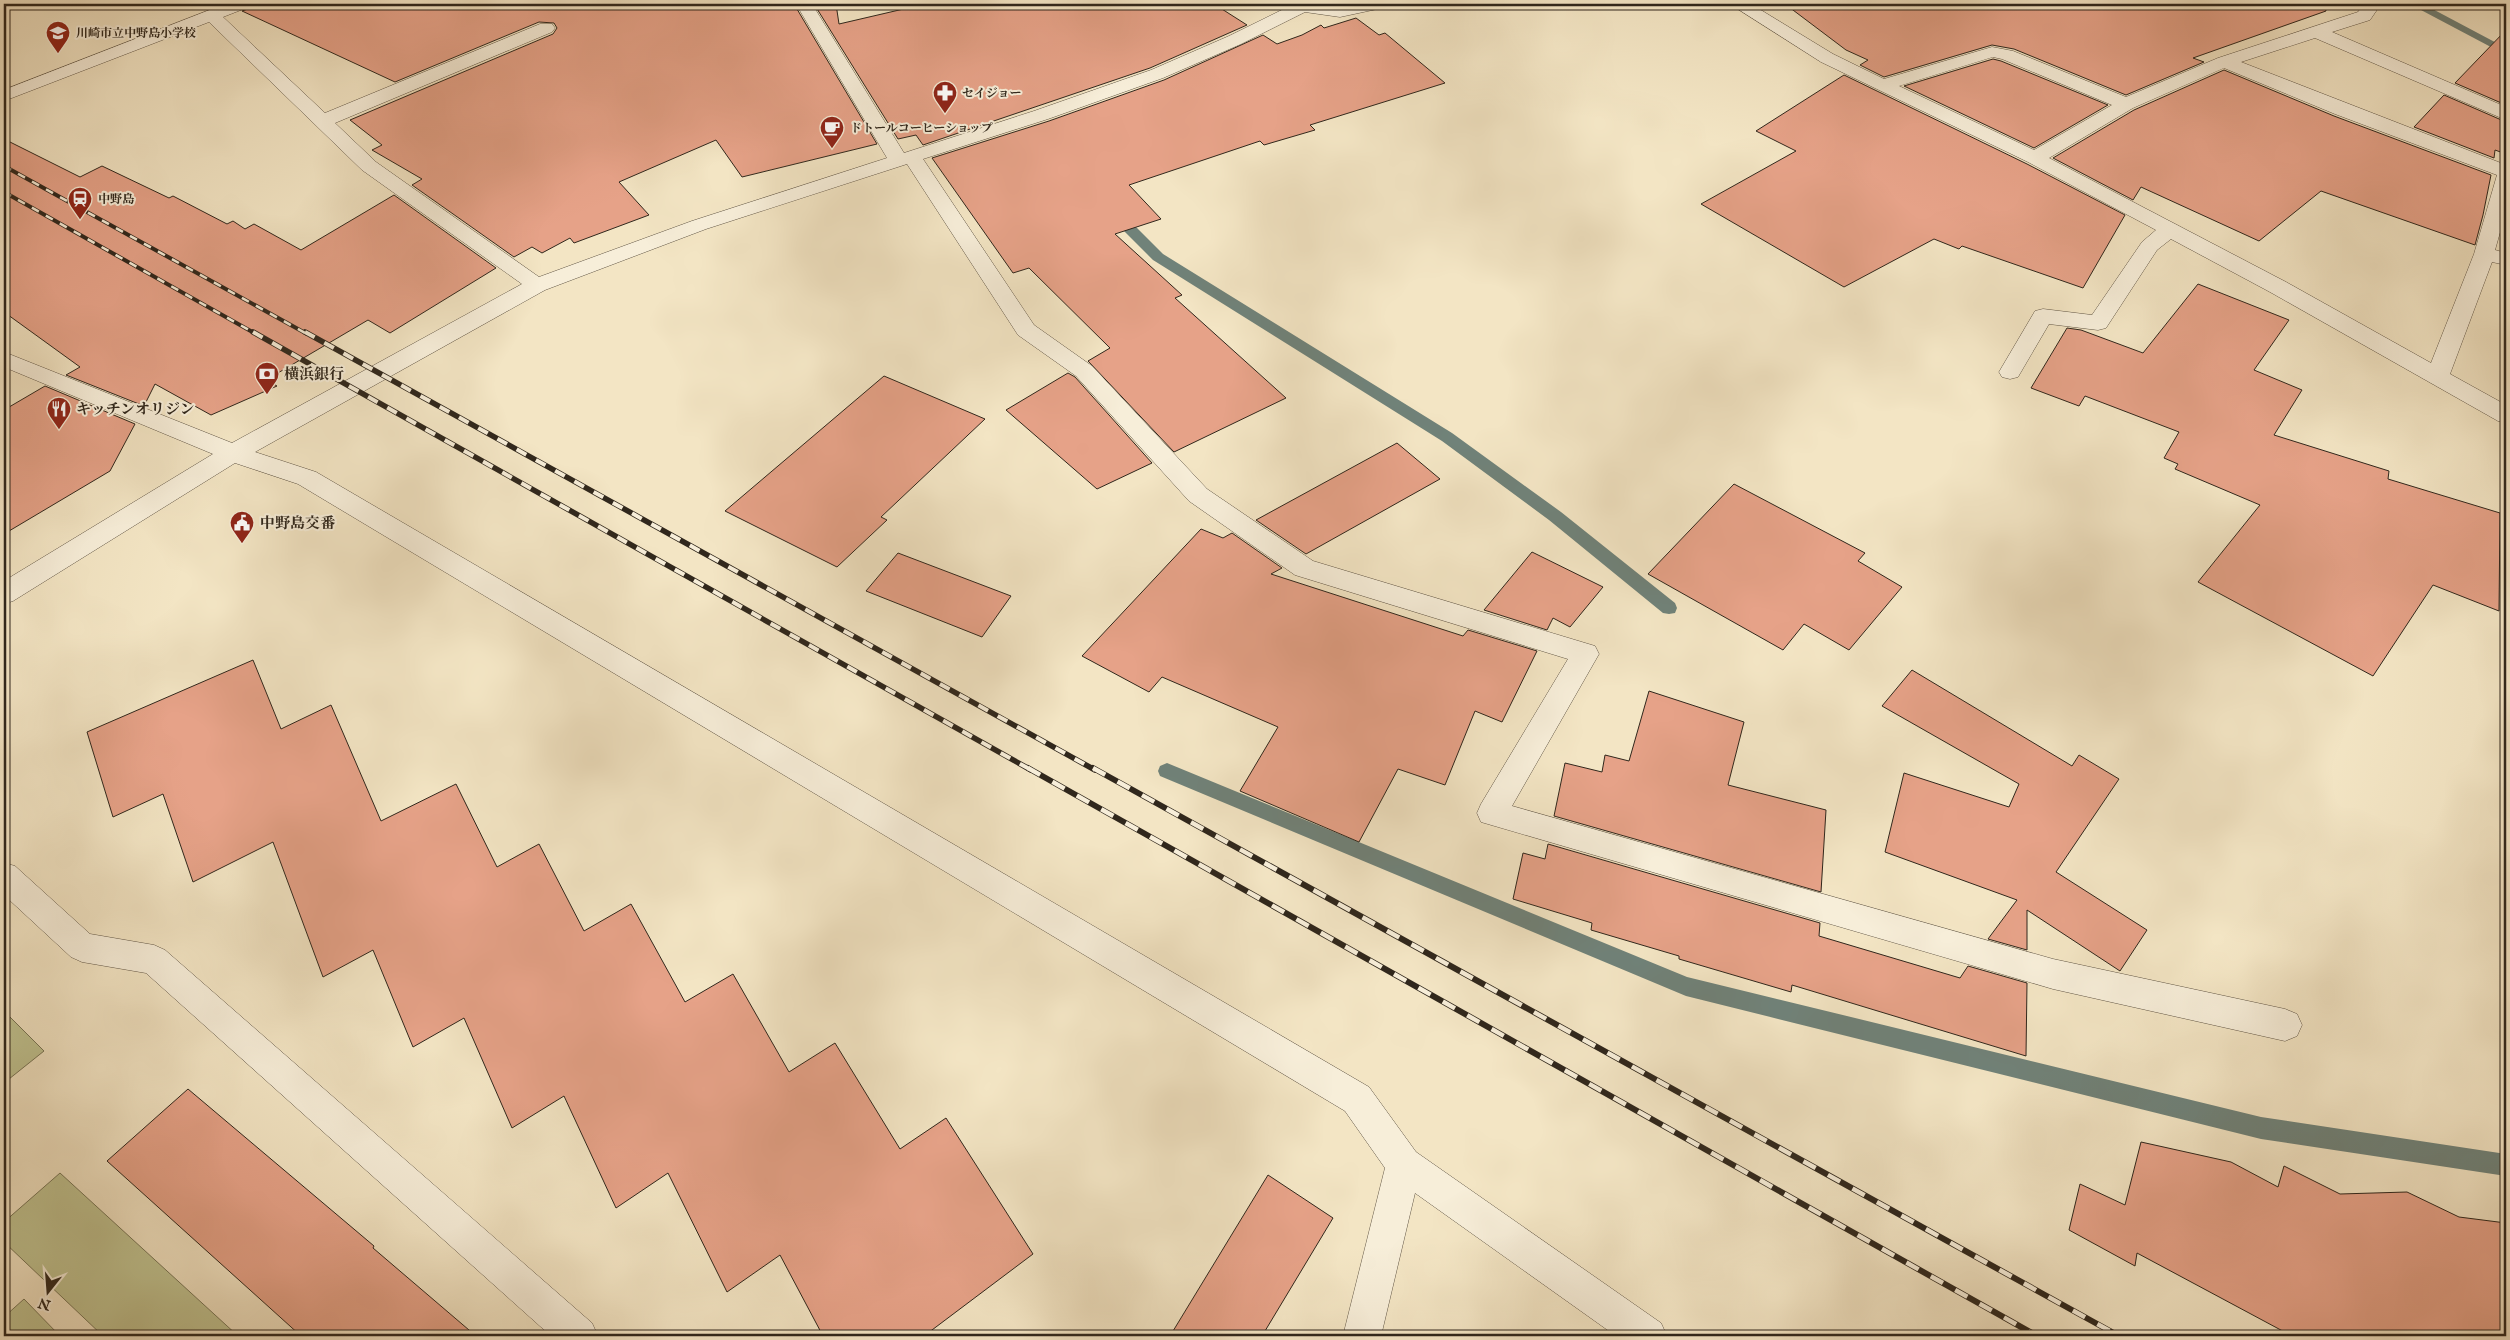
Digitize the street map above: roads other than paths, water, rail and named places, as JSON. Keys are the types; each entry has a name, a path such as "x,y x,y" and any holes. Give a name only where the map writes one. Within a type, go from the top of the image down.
{"street":[{"path":"4,96 240,4"},
{"path":"804,4 905,159 1026,330 1084,371 1198,495 1304,568 1585,654 1492,813 1843,912 2053,974 2285,1025"},
{"path":"4,594 233,453 537,285 699,225 1041,115 1157,74 1235,40 1305,5 1338,14 1376,4"},
{"path":"1739,4 1827,58 2035,158 2278,287 2506,415"},
{"path":"2339,4 2368,10"},
{"path":"2035,158 2126,104 2224,62 2368,10"},
{"path":"211,16 369,166 537,285"},
{"path":"322,122 546,28"},
{"path":"2314,31 2506,114"},
{"path":"1882,85 1992,52 2006,55 2126,104"},
{"path":"2224,62 2342,110 2506,172"},
{"path":"2438,376 2484,254 2506,176"},
{"path":"2010,372 2043,316 2098,323 2149,246 2169,230"},
{"path":"2484,254 2506,259"},
{"path":"4,358 233,453 307,478 1357,1100 1404,1164 1648,1336"},
{"path":"4,876 82,947 154,960 578,1336"},
{"path":"1362,1336 1404,1164"}],"waterway":[{"path":"2425,8 2506,52"},
{"path":"1113,212 1158,257 1447,437 1555,516 1669,608"},
{"path":"1167,771 1686,986 2261,1128 2506,1165"}],"railway":[{"path":"4,166 307,334"},
{"path":"4,192 256,334"},
{"path":"253,332 1031,770"},
{"path":"305,332 1095,770"},
{"path":"1028,768 2037,1336"},
{"path":"1093,768 2119,1336"}],"place":[{"name":"川崎市立中野島小学校","path":"58,54"},
{"name":"セイジョー","path":"945,114"},
{"name":"ドトールコーヒーショップ","path":"832,149"},
{"name":"中野島","path":"80,220"},
{"name":"横浜銀行","path":"267,395"},
{"name":"キッチンオリジン","path":"59,430"},
{"name":"中野島交番","path":"242,544"}]}
